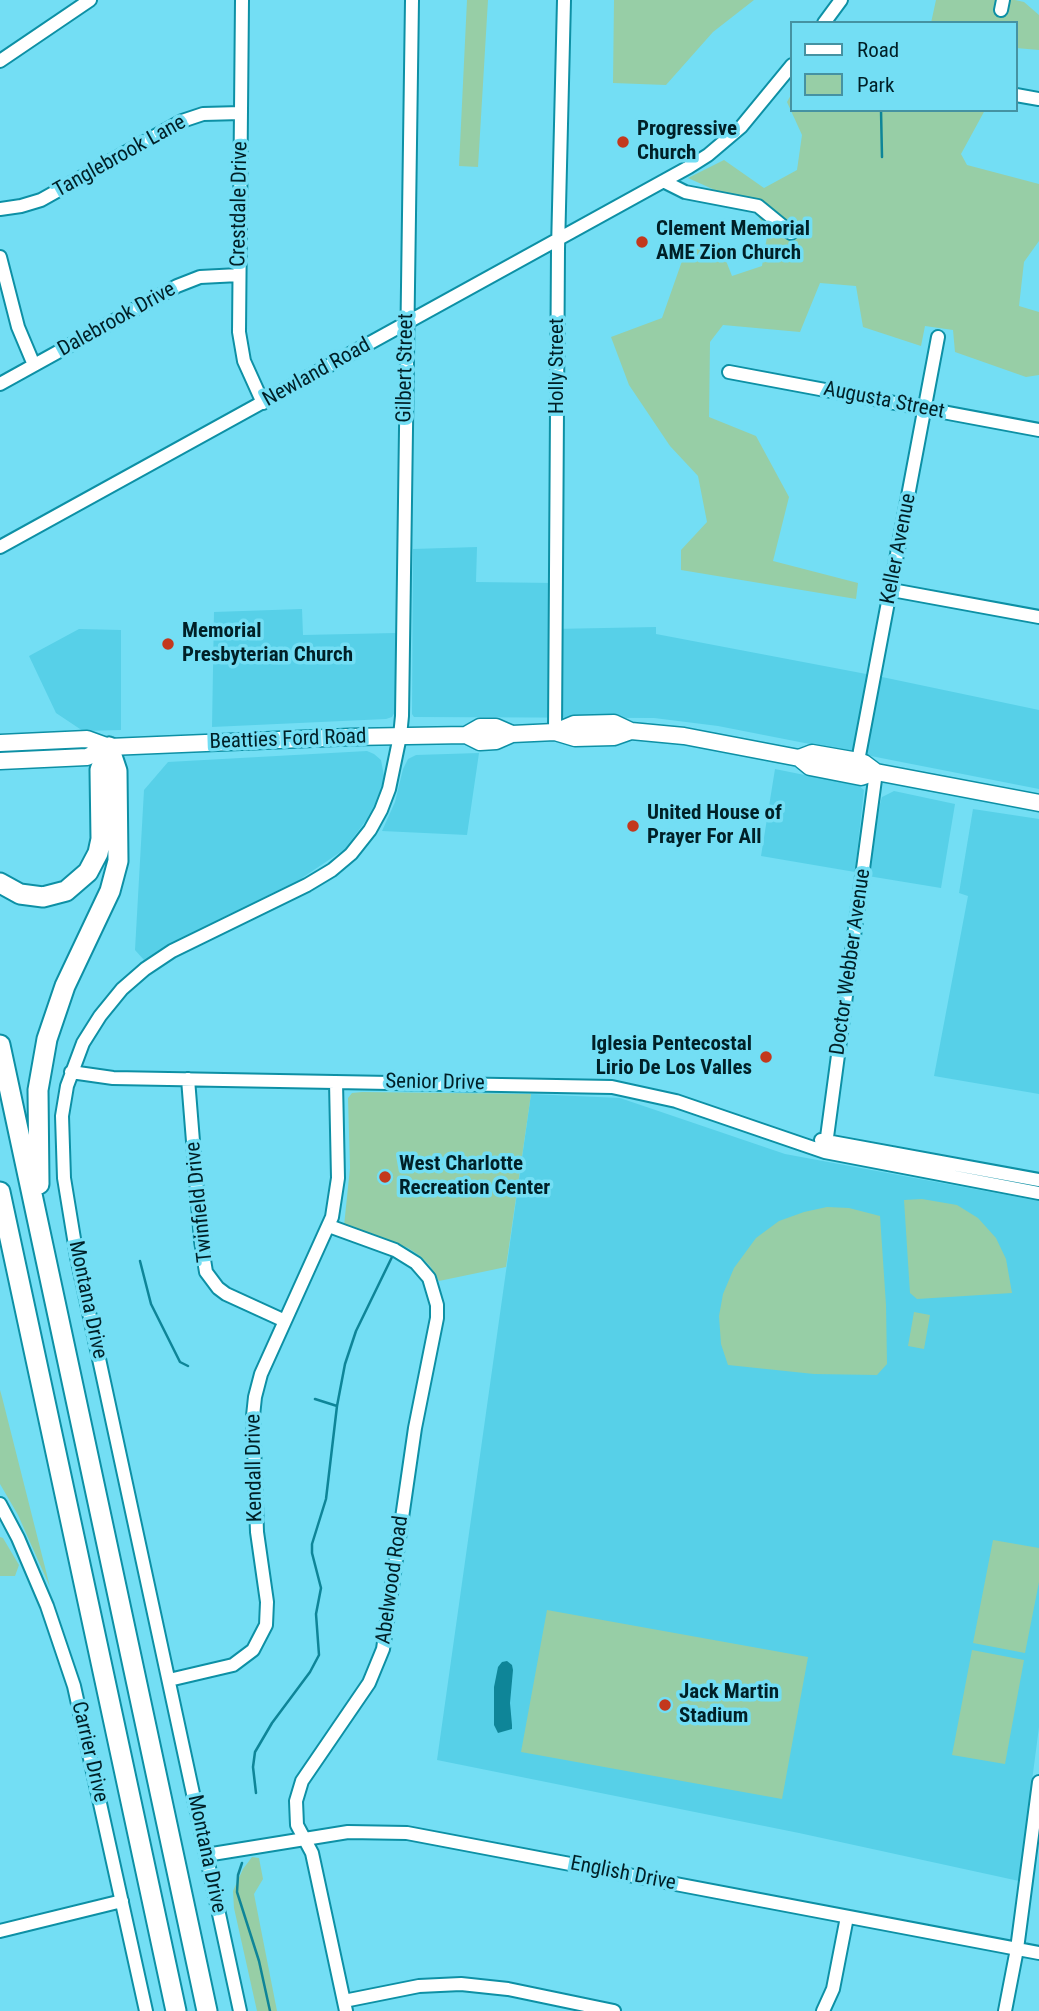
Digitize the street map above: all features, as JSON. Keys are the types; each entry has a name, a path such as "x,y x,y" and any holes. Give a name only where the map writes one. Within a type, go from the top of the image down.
{"highway":[{"path":"0,883 20,894 43,897 65,891 88,872 102,839 100,770 109,747"},
{"path":"41,1236 37,1109 43,1056 58,1003 110,891 118,861 117,771 109,747"},
{"path":"0,1045 207,2011"},
{"path":"0,1192 176,2011"},
{"path":"0,1255 28,1322"}],"main road":[{"name":"Beatties Ford Road","path":"0,743 87,740 109,747 466,735 480,742 496,741 512,734 555,732 575,738 614,737 631,731 684,736 799,758 810,767 861,777 876,772"},
{"name":"Beatties Ford Road","path":"0,761 87,757 109,747"},
{"name":"Beatties Ford Road","path":"799,758 813,753 858,761 876,772 1039,803"}],"street":[{"path":"0,61 90,0"},
{"name":"Crestdale Drive","path":"242,0 240,342 244,361 264,403"},
{"name":"Gilbert Street","path":"400,736 412,0"},
{"name":"Holly Street","path":"555,732 558,249 564,0"},
{"path":"825,21 841,0"},
{"name":"Newland Road","path":"0,547 665,182 708,155 741,127 790,67"},
{"path":"1018,95 1039,99"},
{"name":"Tanglebrook Lane","path":"0,209 41,200 182,121 203,114 241,113"},
{"path":"665,182 685,192 758,206 791,233"},
{"path":"0,257 18,327 34,365"},
{"name":"Dalebrook Drive","path":"0,384 177,286 200,278 239,275"},
{"name":"Keller Avenue","path":"858,761 938,337"},
{"name":"Augusta Street","path":"729,372 1039,430"},
{"path":"892,590 1039,617"},
{"name":"Montana Drive","path":"240,2011 68,1204 61,1129 64,1101 71,1072 83,1043 122,989 145,968 172,951 319,878 351,854 370,830 381,810 389,789 400,736"},
{"name":"Doctor Webber Avenue","path":"826,1146 876,772"},
{"name":"Senior Drive","path":"71,1072 101,1077 612,1087 676,1101 764,1133 792,1140 1039,1180"},
{"name":"Twinfield Drive","path":"188,1079 206,1272 226,1294 285,1321"},
{"name":"Kendall Drive","path":"169,1680 233,1665 253,1650 266,1625 267,1602 258,1550 253,1410 261,1374 329,1226 338,1178 335,1082"},
{"name":"Senior Drive","path":"826,1146 1039,1193"},
{"name":"Abelwood Road","path":"329,1226 395,1250 416,1262 429,1278 434,1290 437,1318 415,1428 383,1649 369,1683 298,1788 296,1801 298,1825 312,1853 345,2006"},
{"name":"Carrier Drive","path":"0,1504 37,1582 66,1659 83,1723 146,2011"},
{"path":"1005,2011 1017,1949 1039,1782"},
{"name":"English Drive","path":"206,1855 360,1831 407,1833 1039,1953"},
{"path":"0,1931 122,1901"},
{"path":"823,2011 833,1989 847,1917"},
{"path":"345,2006 419,1986 461,1984 508,1989 614,2011"}],"shaded area":[{"path":"477,547 476,582 554,583 553,629 656,627 656,634 1039,710 1039,789 718,726 654,718 414,717 413,549"},
{"path":"302,609 303,635 396,633 395,712 392,717 212,727 214,612"},
{"path":"79,629 121,630 121,730 83,731 56,713 29,656"},
{"path":"367,751 381,760 384,776 378,798 367,819 345,849 299,880 195,931 144,960 135,950 144,790 168,762"},
{"path":"479,753 467,835 382,831 395,802 408,759 416,755"},
{"path":"775,769 859,786 864,790 855,872 761,856"},
{"path":"894,791 955,804 941,888 868,876 882,797"},
{"path":"973,809 1039,819 1039,1094 934,1076 968,896 959,893"},
{"path":"531,1094 620,1098 785,1154 1039,1201 1039,1727 1019,1881 799,1833 437,1760"},
{"path":"507,1661 513,1670 510,1703 512,1729 498,1733 494,1725 494,1687 498,1667"}],"green space":[{"path":"467,0 488,0 478,167 459,166"},
{"path":"614,0 754,0 713,32 666,85 613,83"},
{"path":"936,0 1024,2 1039,15 1039,50 1018,48 1018,21 931,21"},
{"path":"792,112 984,112 961,154 967,165 1039,184 1039,241 1024,262 1019,306 1039,312 1039,375 1026,377 955,352 953,330 925,326 921,346 863,327 856,286 820,283 800,332 723,325 710,342 709,417 756,436 789,497 773,561 858,583 856,599 681,570 681,550 707,522 698,476 670,446 629,385 611,337 662,318 688,244 719,243 732,276 762,266 768,231 745,197 717,191 688,178 724,160 764,188 797,170 802,135"},
{"path":"352,1093 531,1094 506,1267 439,1281 430,1266 408,1248 344,1226 350,1168 348,1098"},
{"path":"922,1199 957,1205 978,1218 996,1238 1006,1259 1012,1293 917,1299 910,1293 904,1200"},
{"path":"827,1207 849,1208 880,1216 887,1364 877,1375 814,1374 728,1365 721,1344 719,1316 723,1294 734,1268 756,1238 779,1221"},
{"path":"914,1312 930,1315 924,1349 908,1346"},
{"path":"0,1390 50,1587 18,1515 0,1484"},
{"path":"0,1537 19,1565 15,1576 0,1576"},
{"path":"993,1540 1039,1548 1039,1582 1025,1653 973,1643"},
{"name":"Jack Martin Stadium","path":"547,1610 808,1657 782,1799 521,1752"},
{"path":"972,1650 1024,1660 1005,1764 952,1755"},
{"path":"252,1857 259,1858 263,1879 254,1894 277,2011 257,2011 234,1908 233,1891"}],"waterway":[{"path":"881,112 882,157"},
{"path":"256,1793 253,1767 255,1752 319,1655 316,1614 321,1588 312,1544 326,1499 337,1406 345,1364 356,1331 392,1257"},
{"path":"140,1261 151,1304 180,1362 188,1366"},
{"path":"315,1399 337,1406"},
{"path":"242,1863 237,1892 259,1961 270,2011"}],"place":[{"name":"Progressive Church","path":"623,142"},
{"name":"Clement Memorial AME Zion Church","path":"642,242"},
{"name":"Memorial Presbyterian Church","path":"168,644"},
{"name":"United House of Prayer For All","path":"633,826"},
{"name":"Iglesia Pentecostal Lirio De Los Valles","path":"766,1057"},
{"name":"West Charlotte Recreation Center","path":"385,1177"},
{"name":"Jack Martin Stadium","path":"665,1705"}]}
